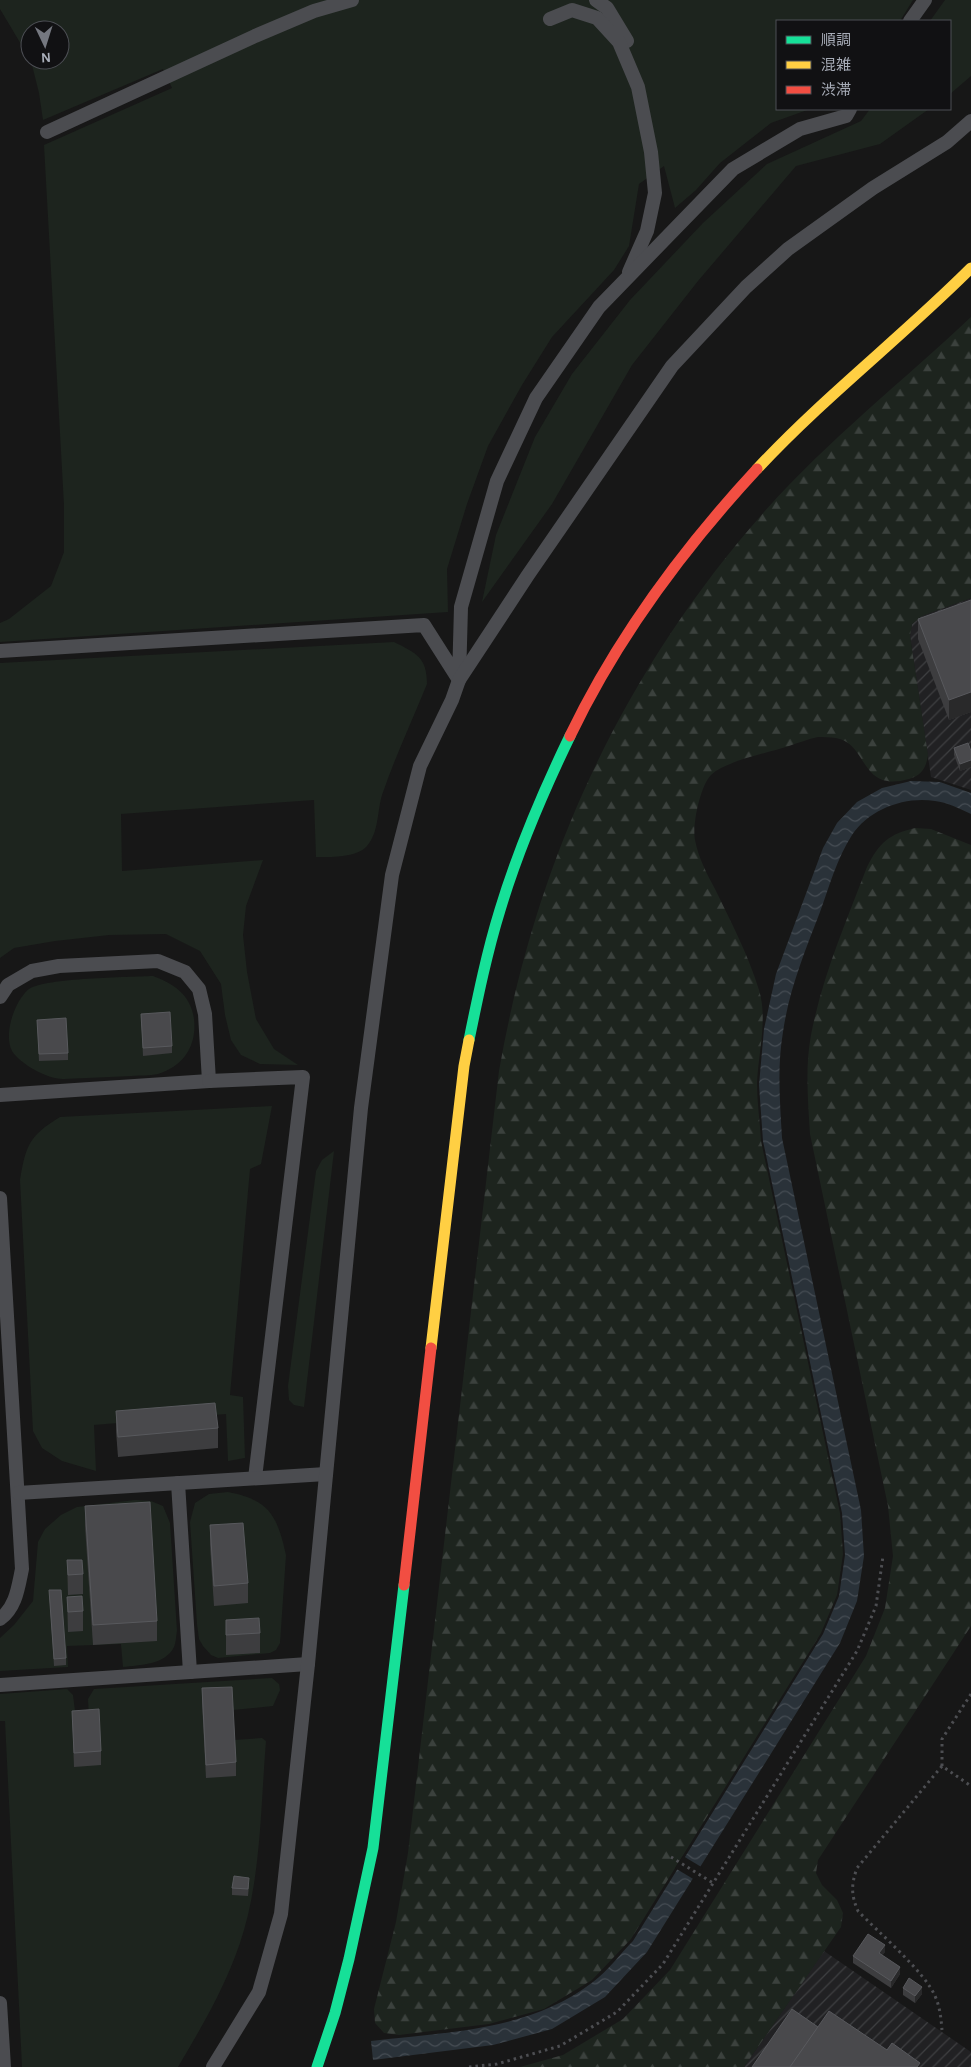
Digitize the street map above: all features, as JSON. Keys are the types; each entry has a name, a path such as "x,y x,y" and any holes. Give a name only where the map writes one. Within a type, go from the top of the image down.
{"street":[{"path":"317,2067 345,1980 361,1914 373,1848 464,1066 486,961 500,908 518,857 559,757 584,709 615,654 670,572 738,488 776,449 971,268"}],"lane":[{"path":"47,132 255,36 314,11 352,0"},
{"path":"596,0 607,8 630,45 651,152 655,193 647,231 624,282"},
{"path":"911,20 925,0"},
{"path":"550,19 572,10 597,18 620,42 638,87"},
{"path":"459,680 461,607 497,481 536,398 599,307 734,168 800,129 846,116 849,110"},
{"path":"213,2067 259,1992 281,1914 308,1664 361,1108 392,875 420,766 452,700 459,680 528,575 672,366 746,287 788,249 873,188 947,142 971,121"},
{"path":"0,651 424,625 459,680"},
{"path":"0,997 8,985 32,972 59,966 158,961 185,972 199,989 205,1014 209,1081"},
{"path":"0,1095 209,1081 303,1077 255,1478"},
{"path":"0,1198 22,1569 15,1600 6,1615 0,1619"},
{"path":"18,1493 326,1474"},
{"path":"178,1483 190,1672"},
{"path":"0,1685 308,1664"},
{"path":"0,2004 4,2067"}],"path":[{"path":"469,2067 497,2064 560,2046 617,2012 663,1964 857,1651 876,1606 883,1556"},
{"path":"942,2030 941,2012 935,1995 926,1980 858,1911 852,1897 852,1882 857,1868 942,1766 942,1739 971,1694"},
{"path":"942,1766 971,1786"},
{"path":"671,1857 713,1883"}],"shaded area":[{"path":"971,598 971,790 931,777 910,636 912,624 922,616"},
{"path":"824,1951 971,2052 971,2067 744,2067"}],"green space":[{"path":"0,0 913,0 901,20 776,20 776,110 807,110 771,123 720,163 696,190 675,208 664,166 639,184 629,246 614,270 552,337 522,385 488,446 467,504 447,569 448,612 0,642 0,623 9,619 51,586 64,552 64,505 44,145 172,88 163,69 43,120 39,93 33,70 70,70 70,20 20,20 20,42 0,9"},
{"path":"945,0 971,0 971,76 951,93 951,20 931,20"},
{"path":"869,110 928,110 880,144 796,166 698,281 632,365 552,504 482,602 496,535 535,437 572,374 630,300 703,223 767,164 861,121"},
{"path":"971,317 971,598 922,616 912,624 910,636 928,755 925,767 920,773 909,779 893,782 881,779 873,774 847,742 834,738 814,738 747,758 726,766 711,775 700,797 694,834 701,859 744,951 755,977 762,1001 763,1025 757,1084 761,1141 840,1513 843,1554 837,1595 821,1633 631,1939 592,1980 544,2009 489,2024 399,2035 384,2033 375,2023 374,2009 396,1922 408,1853 499,1071 515,993 536,917 562,844 592,773 628,704 668,638 713,574 764,512 813,461"},
{"path":"394,642 419,657 425,668 427,684 382,795 374,835 363,850 350,855 316,857 314,800 121,814 122,871 263,860 246,906 243,935 247,972 256,1019 274,1049 298,1065 260,1064 241,1055 231,1040 225,1015 221,984 200,951 166,934 109,935 55,941 14,948 0,958 0,663"},
{"path":"915,828 931,829 971,845 971,1626 818,1860 816,1873 822,1885 837,1900 843,1913 841,1927 744,2067 520,2067 563,2055 623,2019 670,1970 866,1656 885,1608 893,1556 888,1506 810,1134 808,1072 809,1047 821,992 867,867 876,852 886,841 898,833"},
{"path":"153,976 168,983 185,997 194,1019 191,1046 182,1060 175,1066 152,1075 58,1079 28,1066 12,1051 9,1036 12,1018 19,1001 29,989 38,985 69,980"},
{"path":"272,1106 261,1164 250,1169 230,1395 243,1397 245,1458 228,1461 226,1414 94,1425 96,1471 62,1461 42,1448 33,1431 20,1180 24,1158 31,1142 35,1136 60,1117"},
{"path":"334,1151 304,1407 294,1405 289,1400 288,1386 316,1171 322,1160"},
{"path":"228,1492 242,1495 262,1505 275,1520 283,1541 286,1555 280,1643 276,1650 270,1653 218,1658 211,1655 199,1639 190,1522 195,1503 209,1494"},
{"path":"135,1500 151,1501 163,1506 170,1523 177,1631 175,1645 170,1653 152,1663 123,1667 121,1644 67,1646 68,1667 0,1671 0,1638 14,1625 33,1601 38,1542 45,1529 61,1515 77,1507"},
{"path":"272,1678 279,1684 280,1690 273,1706 233,1710 234,1740 262,1738 266,1741 260,1836 250,1908 238,1948 224,1983 178,2067 22,2067 5,1721 0,1721 0,1694 67,1689 73,1695 76,1719 89,1718 88,1699 94,1689"}],"water":[{"path":"911,781 940,782 971,793 971,814 940,802 912,801 889,806 878,811 859,826 852,835 838,863 798,971 789,1001 781,1045 782,1138 861,1510 864,1556 857,1601 840,1643 647,1952 605,1997 552,2029 493,2045 373,2060 371,2041 458,2031 515,2020 542,2011 568,1998 604,1973 633,1941 823,1634 839,1596 845,1555 842,1513 763,1141 759,1085 764,1029 776,974 823,848 837,823 857,802 882,788"}],"pier":[{"path":"683,1856 703,1868 695,1880 675,1868"}],"building":[{"path":"971,600 971,692 949,700 918,619"},
{"path":"968,743 971,751 971,760 960,764 954,748"},
{"path":"170,1012 172,1046 143,1048 141,1014"},
{"path":"66,1018 68,1053 39,1054 37,1020"},
{"path":"215,1403 218,1428 118,1437 116,1411"},
{"path":"150,1502 157,1621 93,1625 85,1506"},
{"path":"243,1523 248,1583 214,1586 210,1525"},
{"path":"67,1560 82,1560 83,1574 68,1575"},
{"path":"49,1590 61,1590 66,1658 54,1659"},
{"path":"82,1596 83,1611 68,1612 67,1597"},
{"path":"259,1618 260,1633 226,1635 226,1620"},
{"path":"232,1687 236,1762 206,1765 202,1688"},
{"path":"99,1709 101,1751 74,1753 72,1711"},
{"path":"234,1876 249,1878 248,1889 232,1888"},
{"path":"868,1934 885,1945 879,1953 900,1967 891,1981 853,1956"},
{"path":"909,1978 922,1987 915,1996 903,1988"},
{"path":"792,2009 818,2027 790,2067 752,2067"},
{"path":"829,2011 887,2050 892,2043 920,2063 917,2067 790,2067"}],"traffic: fast":[{"path":"469,1040 487,958 507,888 550,778 570,736"},
{"path":"317,2067 335,2013 349,1959 373,1848 404,1585"}],"traffic: slow":[{"path":"757,469 809,417 971,268"},
{"path":"431,1348 464,1066 469,1040"}],"traffic: jam":[{"path":"570,736 609,664 653,596 703,531 757,469"},
{"path":"404,1585 431,1348"}]}
